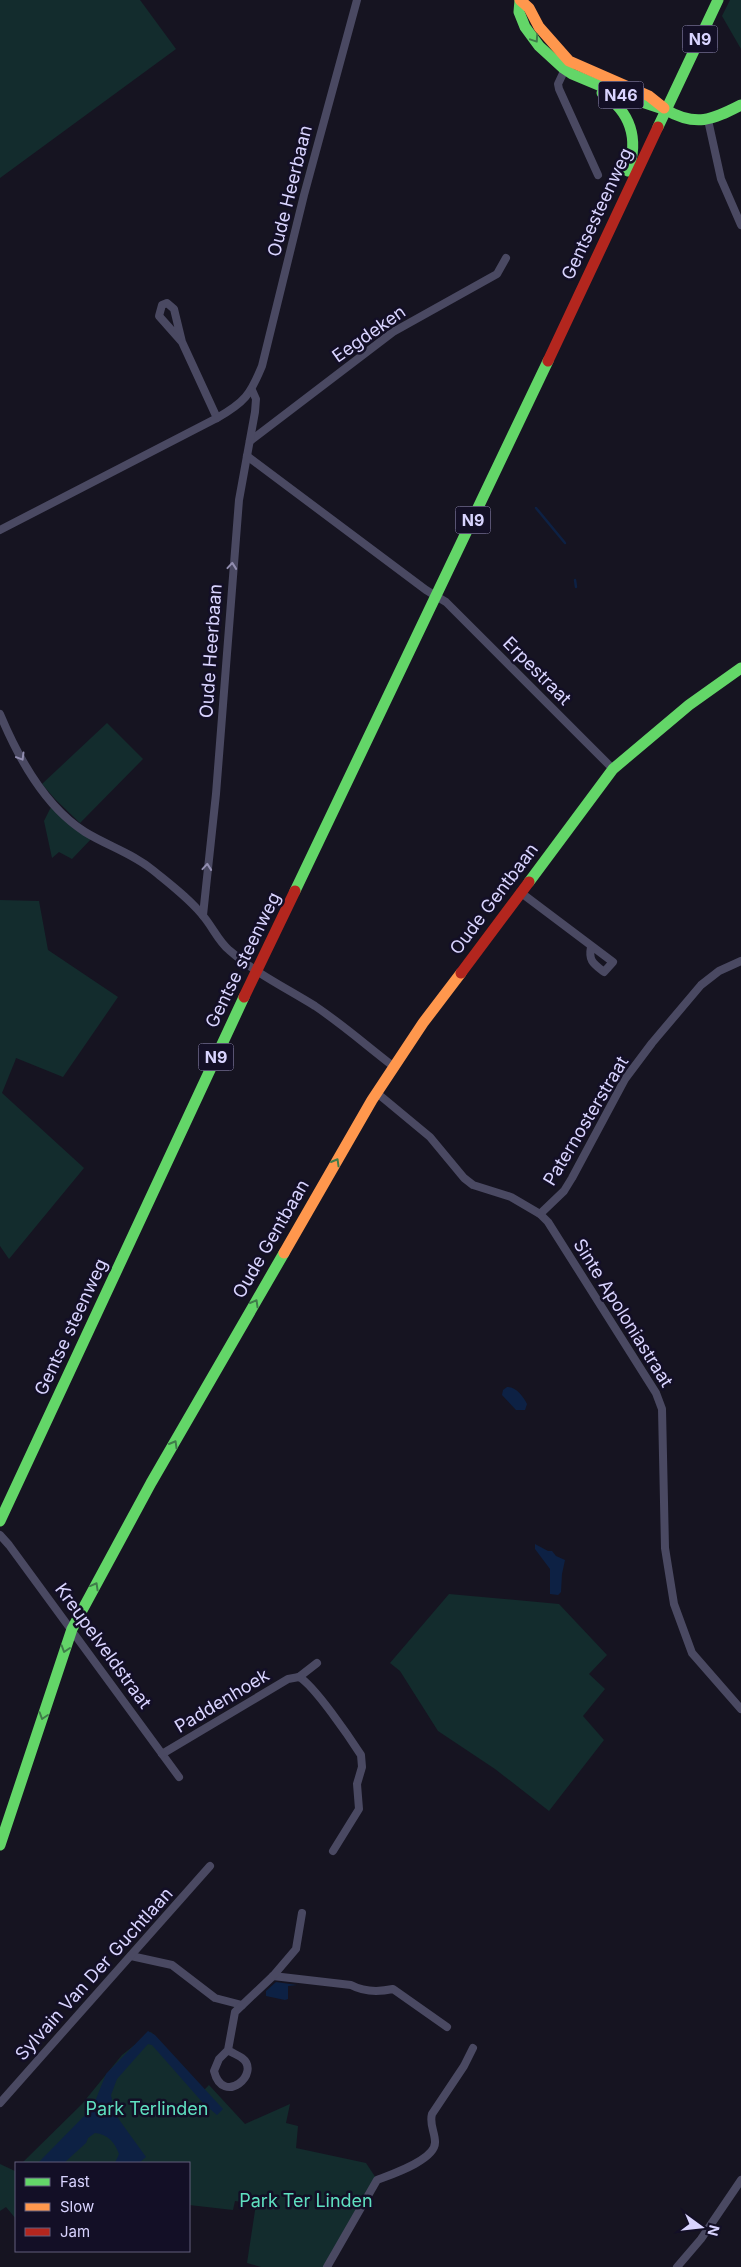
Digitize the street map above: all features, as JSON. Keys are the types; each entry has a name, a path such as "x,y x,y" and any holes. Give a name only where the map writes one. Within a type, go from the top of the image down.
{"main road":[{"name":"N46","path":"520,0 519,13 543,50 567,66 650,96 666,110"},
{"name":"Gentsesteenweg","path":"509,443 718,0"},
{"name":"N46","path":"567,66 576,77 645,105 666,110"},
{"path":"576,77 582,83 620,105 634,136 633,159 612,205 610,227"},
{"path":"666,110 684,120 692,122 708,120 741,105"},
{"name":"Gentse steenweg","path":"0,1521 257,971 509,443"},
{"name":"Oude Gentbaan","path":"0,1845 72,1628 152,1483 393,1066 520,892 613,769 689,705 741,668"}],"street":[{"name":"Oude Heerbaan","path":"0,530 217,418 238,406 252,390 262,366 304,195 357,0"},
{"path":"567,66 558,84 559,89 598,175"},
{"path":"708,120 721,179 741,225"},
{"name":"Eegdeken","path":"250,441 393,332 497,274 506,258"},
{"path":"182,342 159,316 162,305 167,303 174,309 182,342 217,418"},
{"name":"Oude Heerbaan","path":"203,915 216,794 234,548 240,492 255,412 256,399 252,390"},
{"name":"Erpestraat","path":"247,456 426,590 437,596 477,632 613,769"},
{"path":"0,714 19,755 54,806 85,831 140,860 154,870 203,915 228,949 257,971 315,1007 393,1066"},
{"path":"520,892 592,947"},
{"name":"Paternosterstraat","path":"540,1214 564,1191 625,1079 681,1006 708,978 719,970 741,961"},
{"name":"Sinte Apoloniastraat","path":"377,1093 430,1137 464,1178 473,1185 502,1192 540,1214 548,1222 661,1401 665,1548 674,1604 692,1653 741,1708"},
{"name":"Kreupelveldstraat","path":"0,1535 10,1544 179,1777"},
{"name":"Paddenhoek","path":"162,1754 288,1679 298,1677 317,1663"},
{"name":"Paddenhoek","path":"298,1677 306,1683 362,1755 356,1784 359,1809 333,1851"},
{"name":"Sylvain Van Der Guchtlaan","path":"0,2102 210,1866"},
{"path":"228,2050 242,2058 246,2063 247,2072 244,2080 234,2087 227,2087 218,2081 214,2071 219,2059 228,2050 235,2012 273,1976 296,1949 302,1913"},
{"path":"131,1956 172,1965 215,1998 242,2005"},
{"path":"273,1976 351,1985 358,1989 379,1992 393,1989 431,2018 447,2027"},
{"path":"327,2267 378,2179 393,2175 417,2162 432,2151 435,2143 430,2119 464,2066 473,2048"},
{"path":"677,2267 701,2239 741,2180"}],"green space":[{"path":"0,0 140,0 176,49 0,178"},
{"path":"730,0 741,0 741,49 722,16"},
{"path":"107,723 143,759 80,823 42,784"},
{"path":"51,807 92,838 72,859 59,852 52,858 44,821"},
{"path":"0,900 39,901 48,950 118,997 63,1077 16,1058 2,1093 84,1168 9,1259 0,1246"},
{"path":"449,1594 559,1604 607,1655 589,1674 605,1689 583,1716 604,1740 549,1811 495,1769 438,1731 400,1671 390,1663"},
{"path":"151,2032 204,2090 209,2085 245,2124 290,2104 286,2123 298,2126 296,2148 366,2163 378,2181 327,2267 261,2267 247,2263 256,2204 235,2201 233,2210 190,2205 190,2162 23,2162 82,2104 122,2055"},
{"path":"0,2164 15,2171 15,2218 6,2207 0,2211"}],"water":[{"path":"507,1387 516,1390 521,1395 527,1404 525,1410 516,1410 502,1395 503,1390"},
{"path":"535,1544 548,1551 552,1551 556,1556 565,1560 561,1592 558,1595 550,1594 550,1569 535,1549"},
{"path":"276,1982 297,1985 288,1986 288,1999 266,1996 266,1991"},
{"path":"148,2031 155,2035 223,2109 217,2115 203,2103 152,2045 148,2044 117,2079 111,2095 115,2114 146,2157 140,2162 115,2162 119,2154 115,2146 104,2135 95,2133 65,2162 39,2162 89,2111 94,2104 106,2074"}],"waterway":[{"path":"536,508 565,543"},
{"path":"575,580 576,587"}],"traffic: fast":[{"path":"520,0 519,12 525,27 539,46 563,68 572,74 627,97 666,110"},
{"path":"658,127 718,0"},
{"path":"602,93 620,109 630,127 633,148 628,171"},
{"path":"666,110 686,118 704,120 741,105"},
{"path":"295,891 548,361"},
{"path":"529,882 613,769 689,705 741,668"},
{"path":"0,1521 244,997"},
{"path":"0,1845 72,1629 151,1483 284,1253"}],"traffic: slow":[{"path":"520,0 529,8 539,27 569,61 649,96 664,108"},
{"path":"284,1253 372,1100 423,1023 461,973"}],"traffic: jam":[{"path":"548,361 658,127"},
{"path":"461,973 529,882"},
{"path":"244,997 295,891"}],"park label":[{"name":"Park Terlinden","path":"147,2109"},
{"name":"Park Ter Linden","path":"306,2201"}]}
